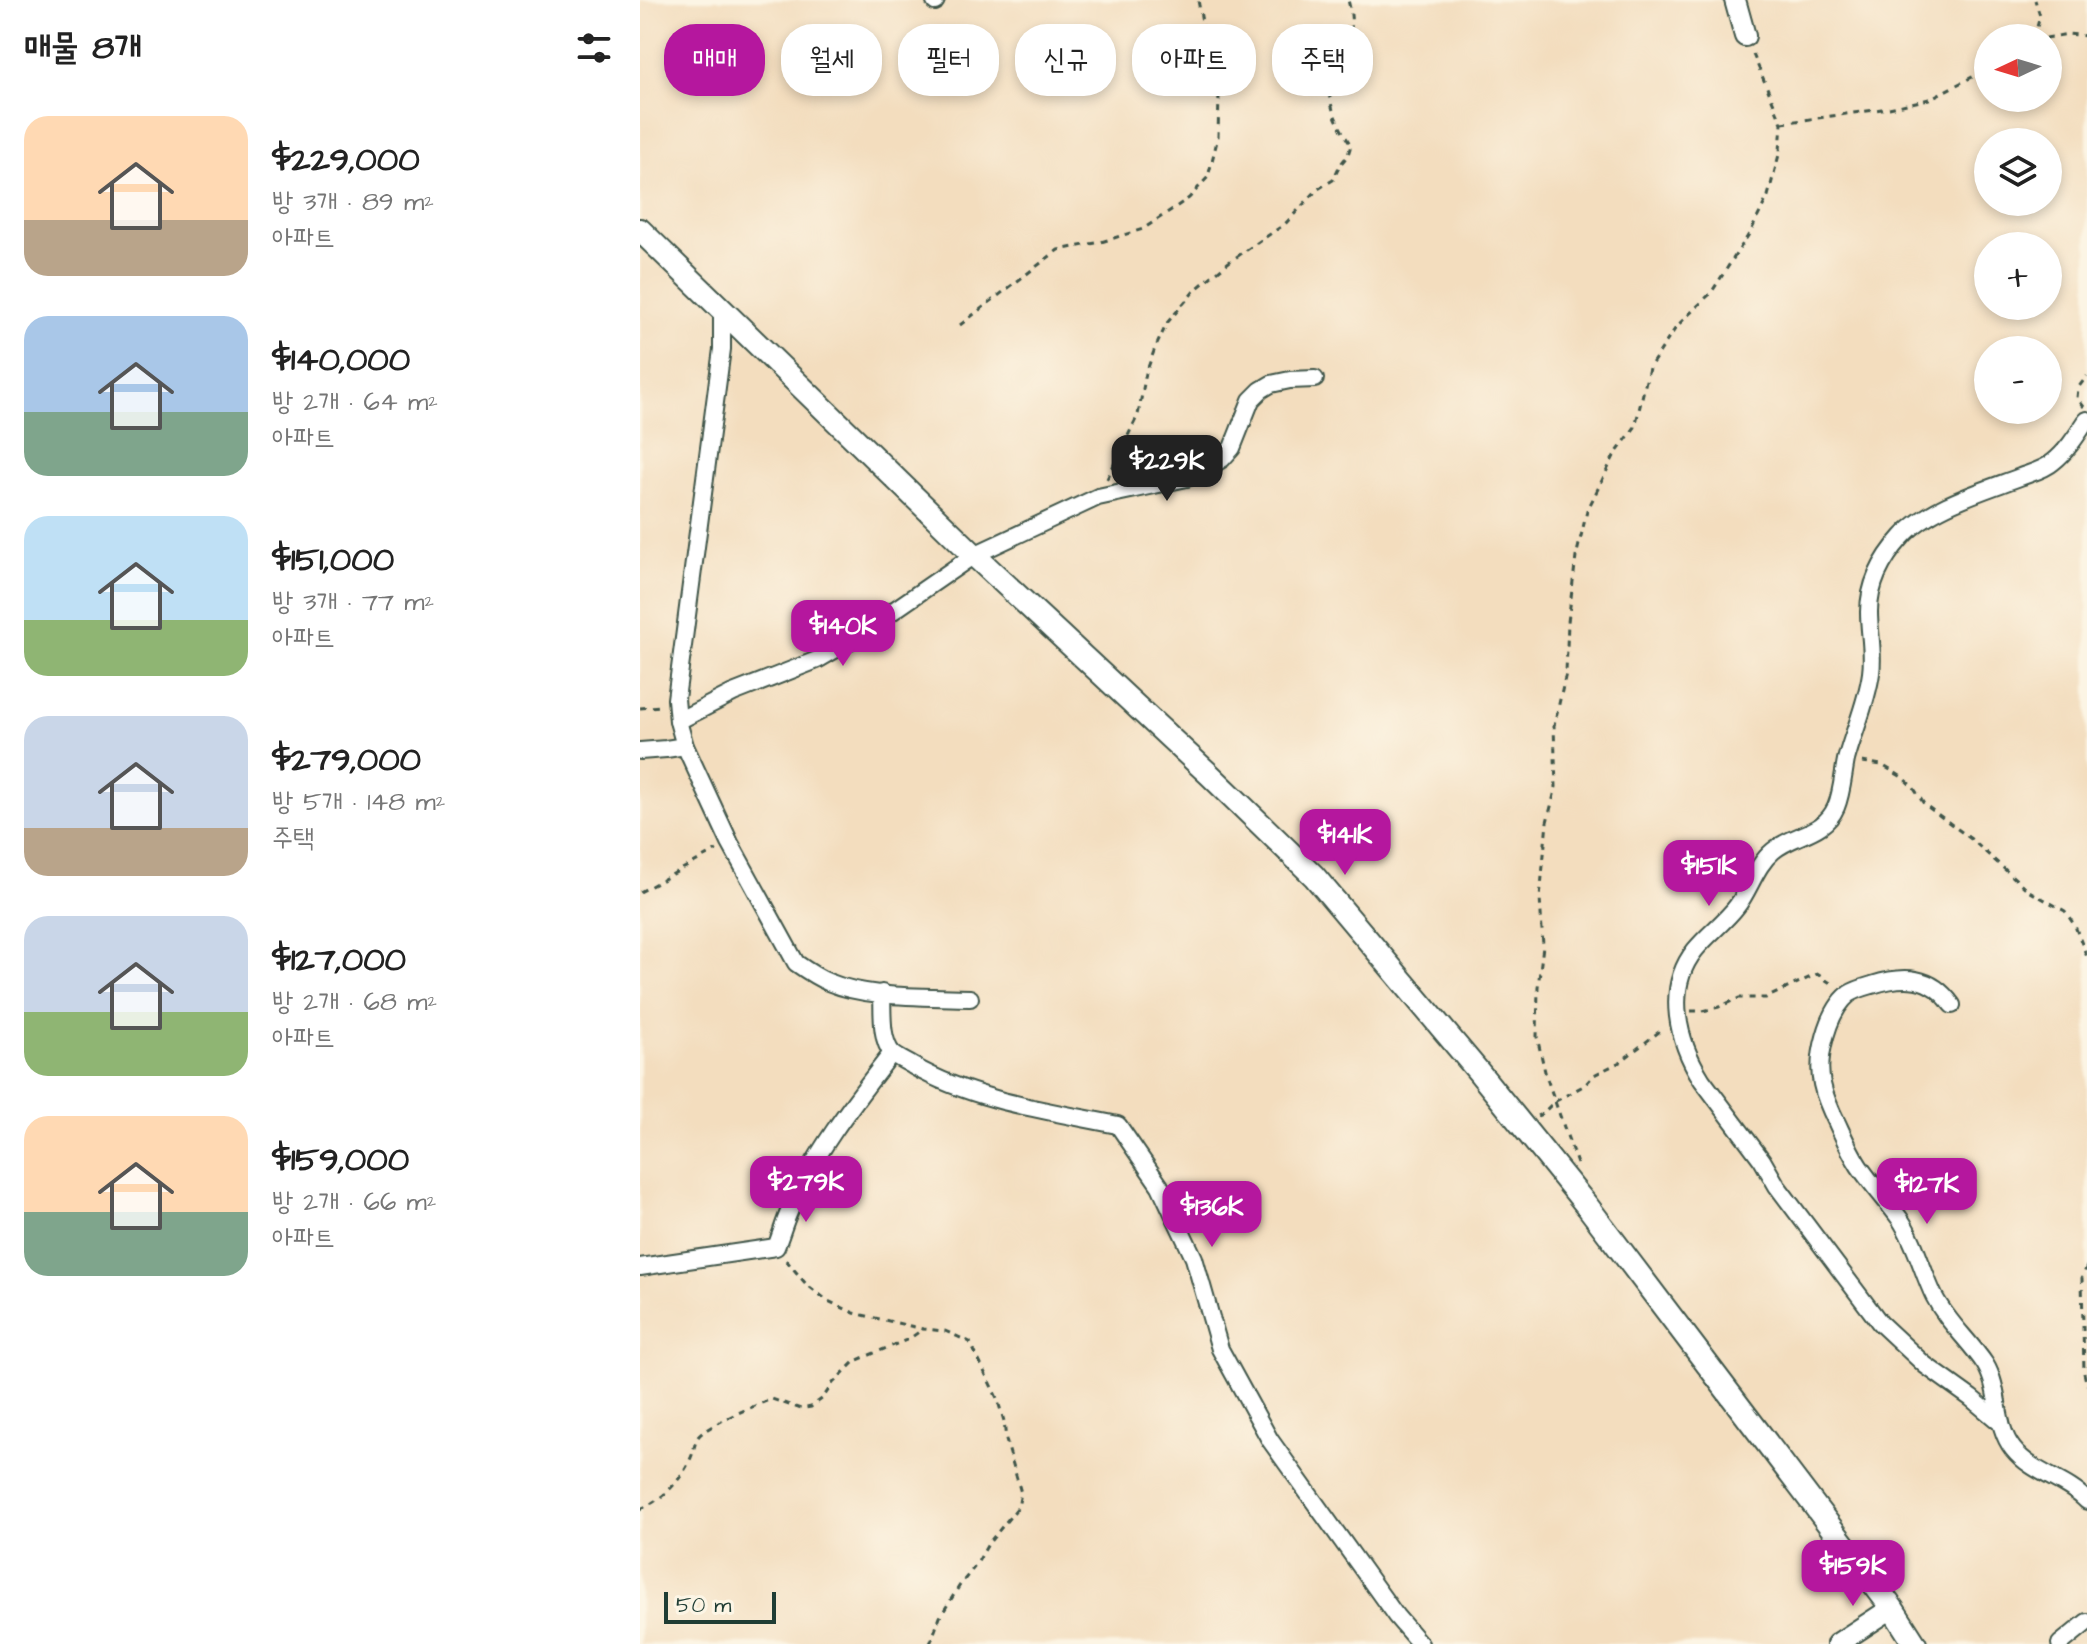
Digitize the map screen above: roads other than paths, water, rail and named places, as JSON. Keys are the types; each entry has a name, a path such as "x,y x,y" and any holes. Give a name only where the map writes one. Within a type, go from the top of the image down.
{"main road":[{"path":"640,230 974,555 1314,876 1588,1207 1892,1608 1915,1644"}],"street":[{"path":"1735,0 1745,36"},
{"path":"722,309 722,349 676,699 685,746 730,843 796,963 831,983 882,993 970,998"},
{"path":"678,721 733,693 817,660 974,555 1098,497 1187,478 1204,470 1222,459 1232,448 1251,400 1261,390 1271,384 1290,380 1315,379"},
{"path":"2001,1423 1925,1365 1880,1323 1847,1275 1777,1186 1762,1160 1702,1080 1685,1050 1677,1017 1680,979 1699,945 1730,915 1773,850 1825,823 1836,807 1872,671 1871,591 1879,567 1890,551 1904,534 1939,510 2050,465 2067,449 2087,420"},
{"path":"640,751 685,746"},
{"path":"1952,1005 1943,993 1929,984 1903,978 1884,981 1849,995 1827,1029 1822,1045 1821,1082 1828,1105 1854,1158 1910,1237 1935,1298 1985,1364 1992,1380 2006,1440 2024,1461 2067,1485 2087,1501"},
{"path":"882,993 885,1036 892,1053 943,1082 1016,1104 1118,1125 1160,1186 1194,1258 1220,1349 1270,1440 1396,1616 1420,1644"},
{"path":"640,1267 776,1247 790,1210 816,1161 846,1113 892,1053"},
{"path":"1837,1644 1892,1608"},
{"path":"2060,1644 2087,1622"}]}
